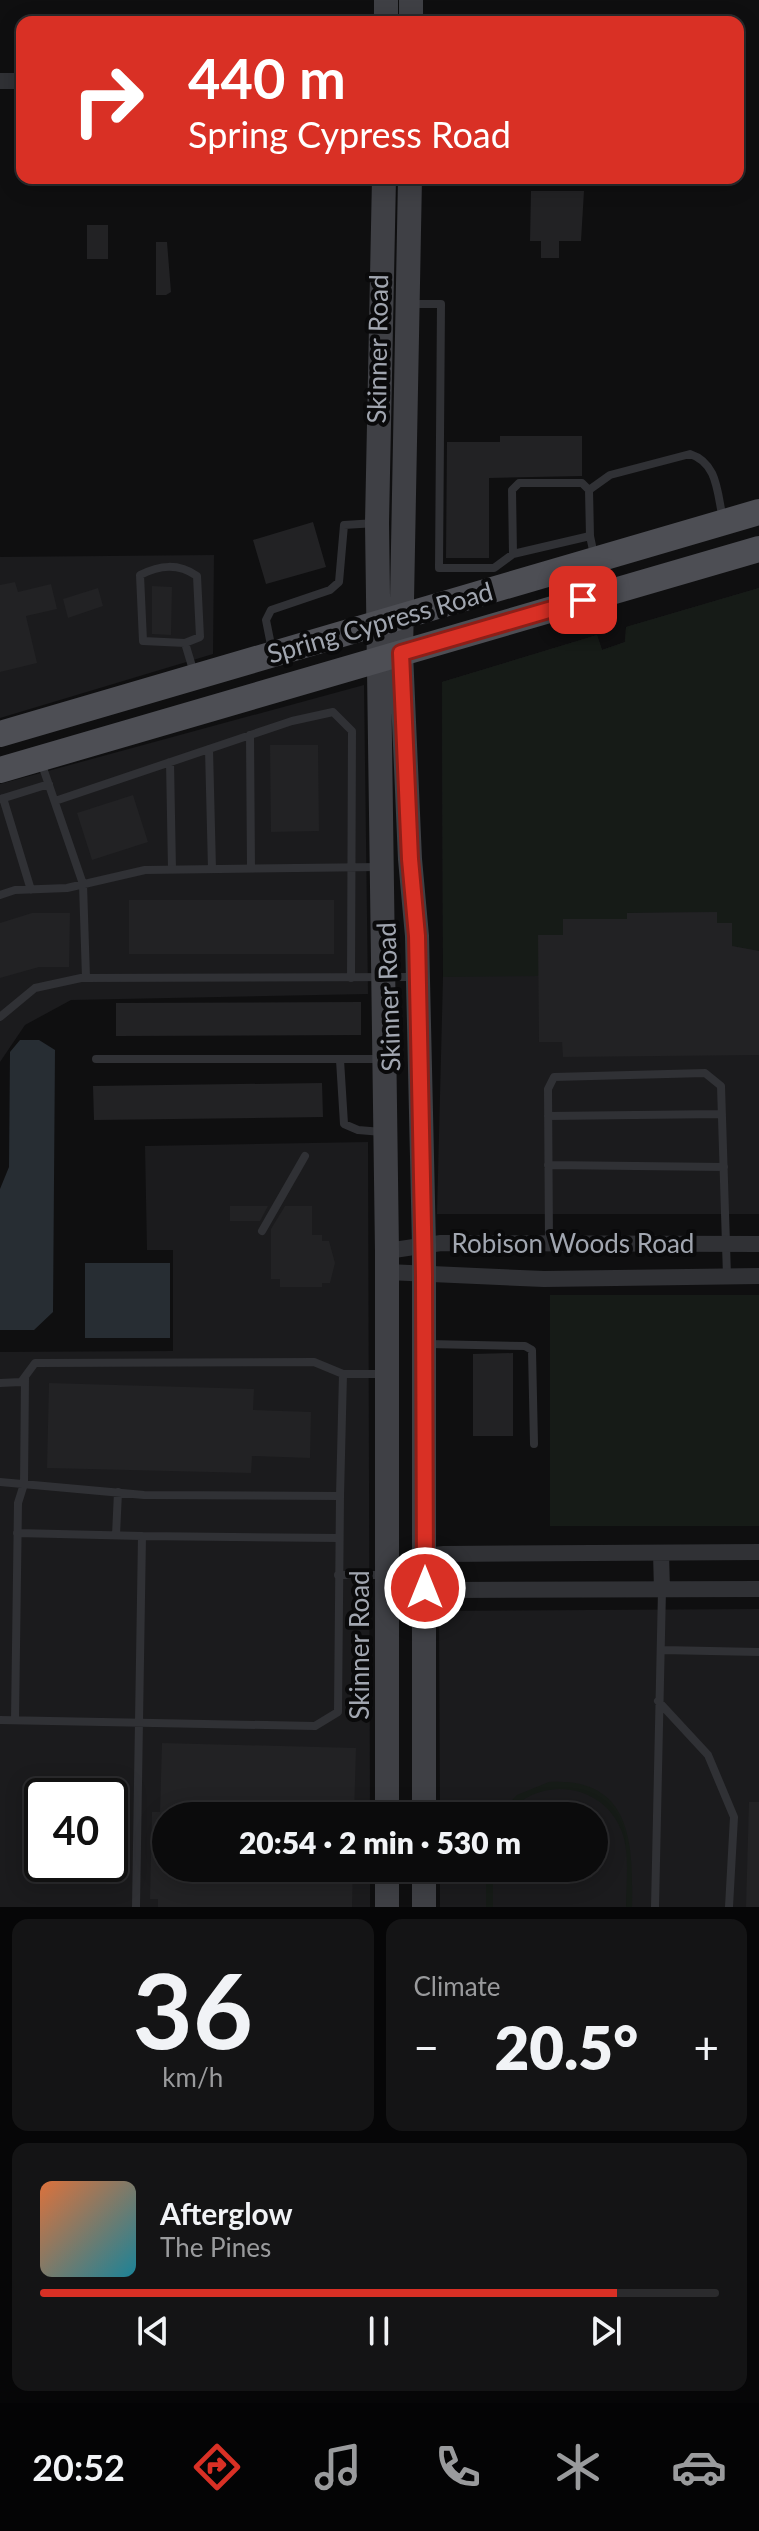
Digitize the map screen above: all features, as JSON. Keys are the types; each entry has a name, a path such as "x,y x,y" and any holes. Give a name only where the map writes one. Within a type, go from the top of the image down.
{"main road":[{"name":"Spring Cypress Road","path":"0,734 405,616 593,548 759,512"},
{"path":"723,522 746,553"},
{"name":"Spring Cypress Road","path":"0,770 746,553"},
{"path":"36,724 40,758"}],"street":[{"name":"Skinner Road","path":"384,184 377,624 390,656 418,977 424,1245 424,1802"},
{"name":"Skinner Road","path":"387,1802 387,1262 380,867 390,656 405,616 410,184"},
{"path":"382,299 407,302"},
{"name":"Robison Woods Road","path":"387,1262 424,1245 759,1244"},
{"name":"Robison Woods Road","path":"387,1262 424,1275 544,1279 759,1276"},
{"path":"388,1575 425,1556 759,1552"},
{"path":"661,1553 662,1590"},
{"path":"388,1575 425,1588 759,1589"},
{"path":"387,1882 387,1907"},
{"path":"424,1882 424,1907"}],"lane":[{"path":"407,302 441,304 439,568 494,568 513,554 593,548 589,490 582,483 519,483 512,490 513,554"},
{"path":"589,490 610,475 690,454 702,458 712,469 723,522"},
{"path":"273,654 266,620 271,610 330,590 339,582 344,525 377,523"},
{"path":"155,567 184,567 197,576 200,637 185,643 143,641 140,575 155,567"},
{"path":"185,643 195,677"},
{"path":"55,801 250,735 333,712 352,731 349,867 351,978"},
{"path":"250,735 251,868"},
{"path":"209,749 212,869"},
{"path":"40,758 83,884 86,978"},
{"path":"170,762 172,869"},
{"path":"31,890 2,799 49,784"},
{"path":"0,895 83,884 145,870 380,867"},
{"path":"0,1017 35,988 86,978 418,977"},
{"path":"96,1059 383,1059"},
{"path":"340,1060 344,1124 358,1130 385,1132"},
{"path":"549,1246 548,1089 554,1077 705,1073 721,1086 726,1277"},
{"path":"548,1116 722,1114"},
{"path":"262,1231 305,1156"},
{"path":"548,1165 724,1167"},
{"path":"423,1344 525,1346 532,1350 534,1444"},
{"path":"0,1383 21,1382 35,1363 314,1362 343,1374 387,1374"},
{"path":"0,1720 315,1726 338,1712 343,1374"},
{"path":"15,1720 17,1533 18,1503 24,1484 25,1377"},
{"path":"0,1482 118,1492 340,1496"},
{"path":"116,1535 118,1492"},
{"path":"17,1533 339,1538"},
{"path":"136,1907 142,1536"},
{"path":"338,1575 388,1575"},
{"path":"655,1907 662,1590"},
{"path":"662,1650 759,1652"},
{"path":"658,1701 708,1755 734,1817 729,1907"}],"shaded area":[{"path":"214,555 213,654 0,718 0,557"},
{"path":"759,588 759,1214 437,1214 443,977 442,682 597,635 602,650 625,642 626,627"},
{"path":"759,588 759,951 732,946 732,923 717,923 717,912 628,913 627,923 607,919 564,919 563,935 538,976 443,977 442,682 597,635 602,650 625,642 626,627"},
{"path":"364,685 368,994 71,1000 25,1025 0,1062 0,784"},
{"path":"20,1040 39,1040 55,1050 53,1312 34,1330 0,1330 0,1189 9,1167 10,1052"},
{"path":"368,1142 370,1802 152,1802 152,1882 370,1882 370,1907 0,1907 0,1352 173,1351 173,1250 147,1250 145,1146"},
{"path":"85,1263 170,1263 170,1338 85,1338"},
{"path":"550,1295 759,1295 759,1526 550,1526"},
{"path":"759,1609 759,1907 440,1907 440,1882 608,1882 608,1802 440,1802 439,1611"},
{"path":"549,1782 577,1783 598,1791 612,1803 622,1819 628,1839 632,1907 626,1907 627,1859 622,1832 608,1810 608,1802 569,1790 552,1789 521,1802 510,1802 517,1795"},
{"path":"486,1882 493,1882 493,1907 486,1907"}],"building":[{"path":"531,191 584,191 581,241 559,241 559,258 541,258 541,241 530,241"},
{"path":"87,225 108,225 108,259 87,259"},
{"path":"156,242 167,242 171,292 166,295 156,295"},
{"path":"500,436 582,436 582,476 489,478 489,558 446,558 447,442 500,442"},
{"path":"313,522 326,567 266,584 253,540"},
{"path":"15,582 18,592 51,584 57,609 26,616 37,663 0,672 0,585"},
{"path":"152,586 172,587 171,635 152,634"},
{"path":"98,588 103,606 68,618 63,599"},
{"path":"270,745 318,745 319,831 271,832"},
{"path":"133,795 148,842 92,860 77,813"},
{"path":"129,900 334,900 334,954 129,954"},
{"path":"717,912 717,923 732,923 732,946 759,951 759,1055 563,1057 562,1042 539,1042 538,935 563,935 563,919 627,919 627,913"},
{"path":"32,913 70,913 69,967 39,967 0,978 0,923"},
{"path":"361,1002 361,1035 116,1036 116,1003"},
{"path":"322,1083 323,1117 94,1120 93,1086"},
{"path":"230,1206 268,1206 260,1221 230,1221"},
{"path":"285,1206 312,1206 312,1235 322,1235 322,1241 329,1241 335,1263 330,1283 322,1283 322,1287 280,1287 280,1279 271,1279 271,1229"},
{"path":"513,1353 513,1436 473,1436 473,1354"},
{"path":"49,1383 254,1389 253,1410 311,1412 310,1458 252,1456 251,1473 47,1468"},
{"path":"162,1743 356,1748 354,1802 160,1802"},
{"path":"749,1802 759,1802 759,1907 746,1907"},
{"path":"152,1812 152,1882 353,1882 352,1907 158,1907 158,1899 150,1899"}],"route":[{"path":"425,1588 424,1275 417,936 410,859 401,653 583,600"}]}
